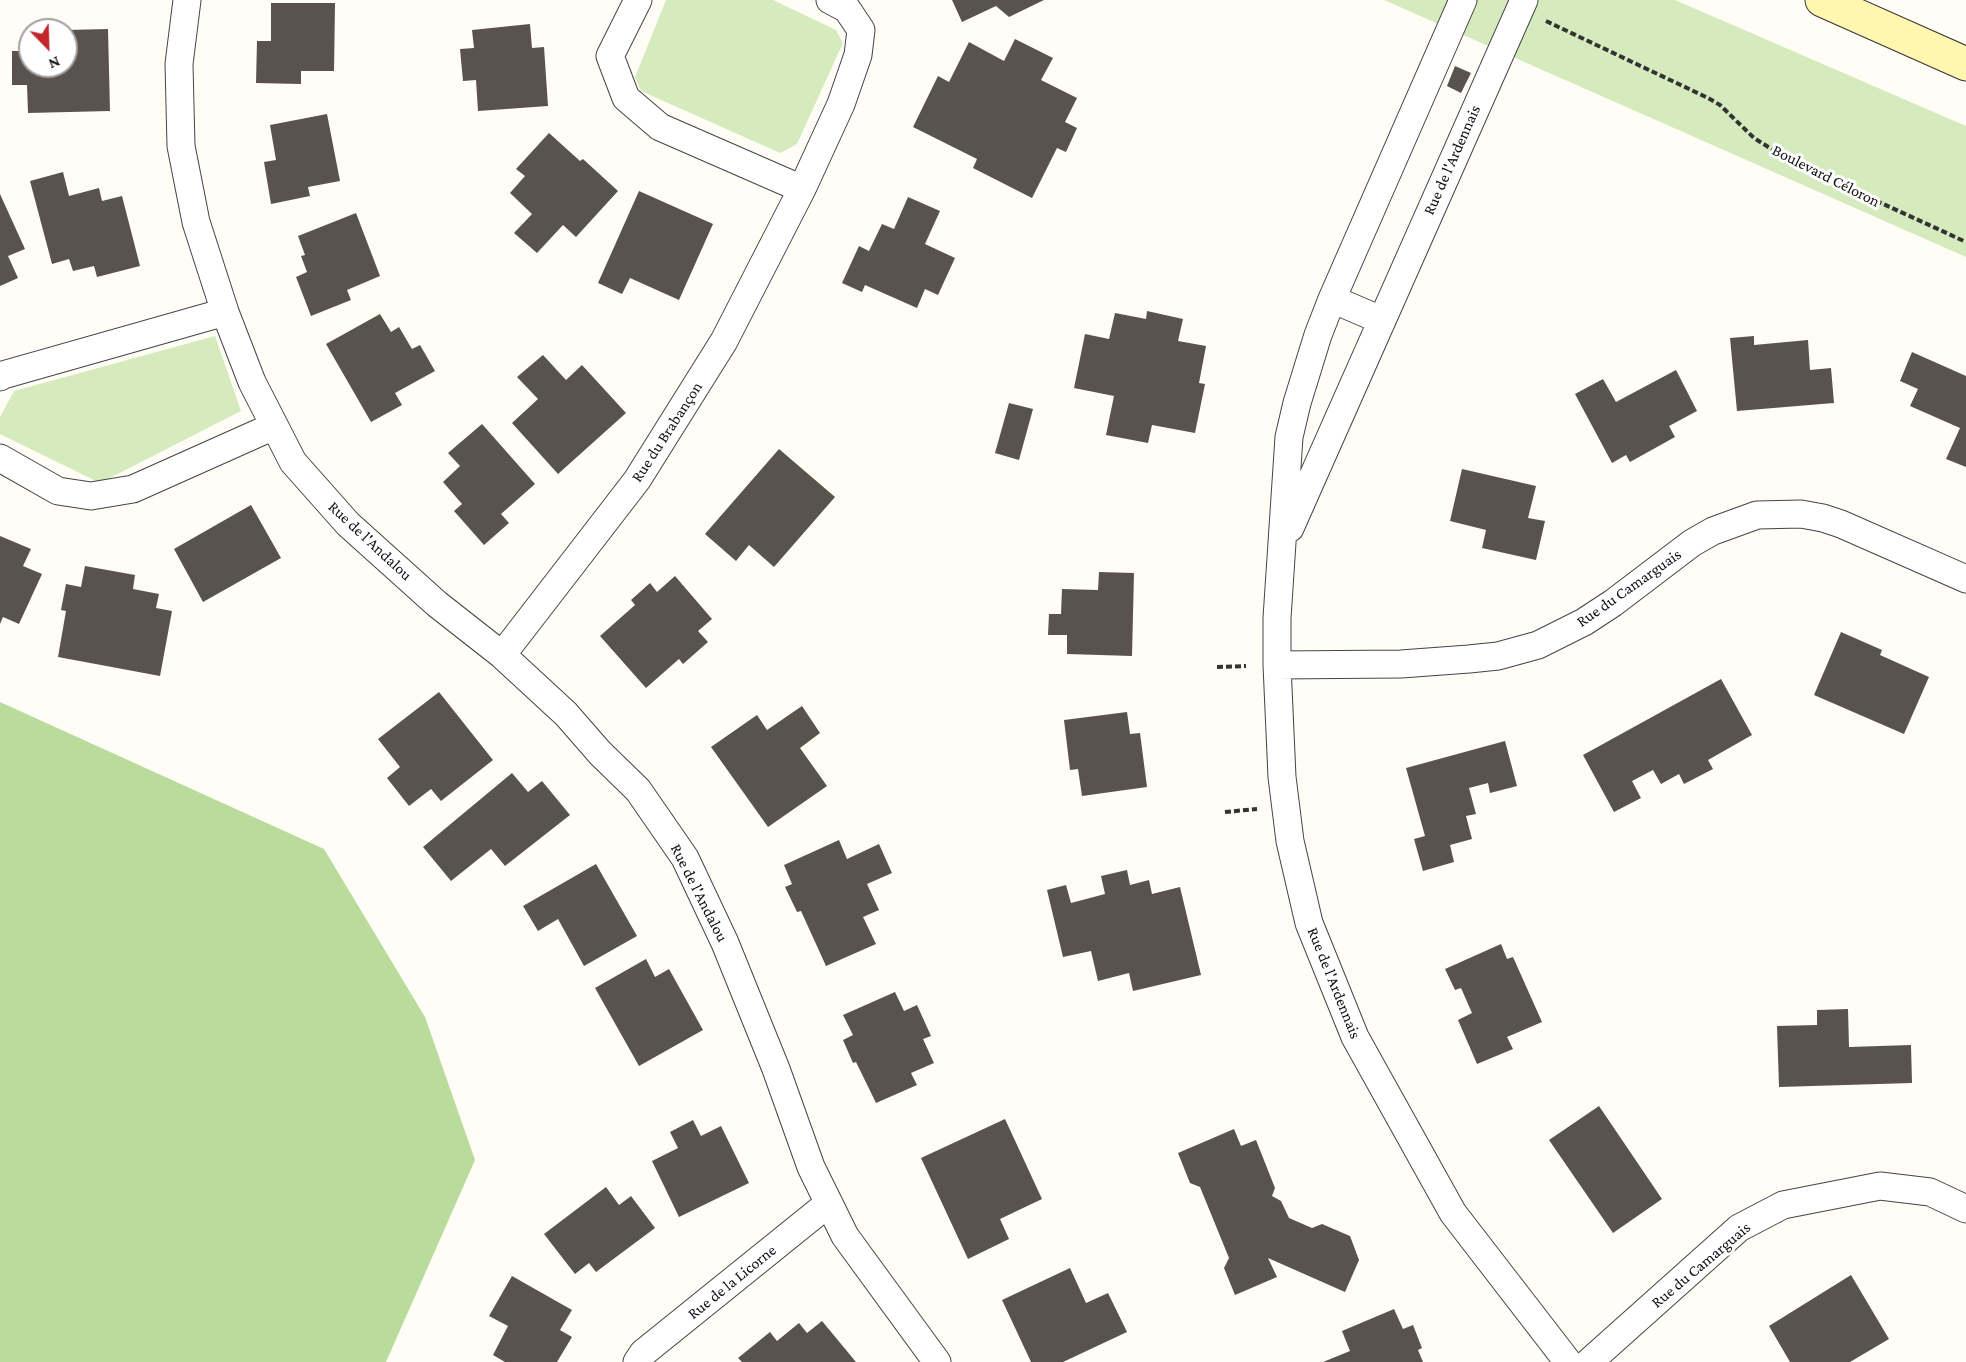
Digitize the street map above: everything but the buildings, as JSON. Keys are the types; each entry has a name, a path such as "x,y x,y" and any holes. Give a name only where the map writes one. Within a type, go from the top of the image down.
{"street":[{"name":"Rue de l'Andalou","path":"187,0 179,64 181,146 196,222 225,312 252,382 292,462 348,524 437,604 502,655 566,714 600,753 638,790 685,858 725,943 776,1069 811,1167 845,1236 937,1362"},
{"path":"638,0 610,56 626,98 660,128 802,189"},
{"name":"Rue du Brabançon","path":"502,655 643,470 724,341 802,189 841,104 858,55 861,30 847,9 830,0"},
{"name":"Rue de l'Ardennais","path":"1464,0 1332,299 1312,352 1289,437 1277,618 1282,777 1290,841 1309,923 1355,1036 1453,1213 1568,1362"},
{"name":"Rue de l'Ardennais","path":"1283,543 1380,320 1524,0"},
{"path":"1822,0 1966,64"},
{"path":"1332,299 1380,320"},
{"path":"0,377 225,312"},
{"path":"0,458 58,490 91,496 132,489 274,426"},
{"name":"Rue du Camarguais","path":"1277,665 1401,664 1469,659 1498,656 1538,645 1584,622 1692,543 1713,531 1757,515 1801,514 1823,518 1966,579"},
{"name":"Rue du Camarguais","path":"1589,1362 1739,1228 1783,1205 1880,1186 1930,1192 1966,1209"},
{"name":"Rue de la Licorne","path":"637,1362 643,1353 829,1203"}],"path":[{"name":"Boulevard Céloron","path":"1544,20 1708,98 1720,105 1754,138 1792,162 1966,242"}],"green space":[{"path":"666,0 773,0 836,30 843,43 797,144 780,153 641,91 635,77"},
{"path":"1384,0 1675,0 1966,126 1966,257"},
{"path":"215,336 241,411 100,483 0,434 0,417 14,391"},
{"path":"0,702 324,849 425,1017 475,1160 386,1362 0,1362"}]}
